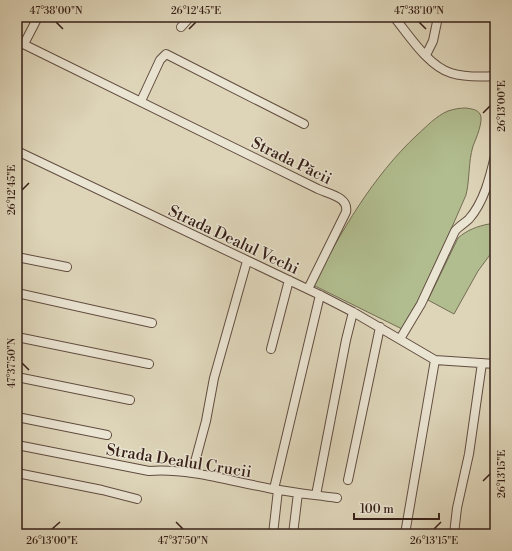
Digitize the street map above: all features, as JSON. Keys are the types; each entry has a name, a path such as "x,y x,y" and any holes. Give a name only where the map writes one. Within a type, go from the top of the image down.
{"street":[{"path":"21,42 38,17"},
{"path":"182,27 190,17"},
{"path":"394,17 426,56 434,64 444,70 453,74 495,76"},
{"path":"426,56 433,41 438,17"},
{"name":"Strada Păcii","path":"21,42 141,100 193,128 340,198 345,202 347,207 346,212 308,289"},
{"path":"141,100 160,60 166,54 304,124"},
{"name":"Strada Dealul Vechi","path":"17,151 308,289 353,312 435,360"},
{"path":"400,339 420,304 454,231 468,220 480,202 490,177 495,156"},
{"path":"17,257 67,267"},
{"path":"192,473 206,421 214,378 247,261"},
{"path":"271,349 289,280"},
{"path":"17,292 152,323"},
{"path":"273,534 276,490 320,295"},
{"path":"316,495 346,340 353,312"},
{"path":"348,480 380,328"},
{"path":"17,337 149,364"},
{"path":"405,534 435,360 495,364"},
{"path":"454,534 457,508 470,448 482,363"},
{"path":"17,377 130,400"},
{"path":"17,417 107,435"},
{"name":"Strada Dealul Crucii","path":"17,445 149,470 192,473 276,490 337,498"},
{"path":"17,473 102,490 137,499"},
{"path":"293,534 298,493"}],"green space":[{"path":"466,108 477,111 480,114 481,121 471,152 466,195 424,291 402,329 313,285 346,225 372,187 401,151 435,119 444,113"},
{"path":"489,224 495,227 495,248 478,271 454,314 428,300 458,238 473,229"}]}
